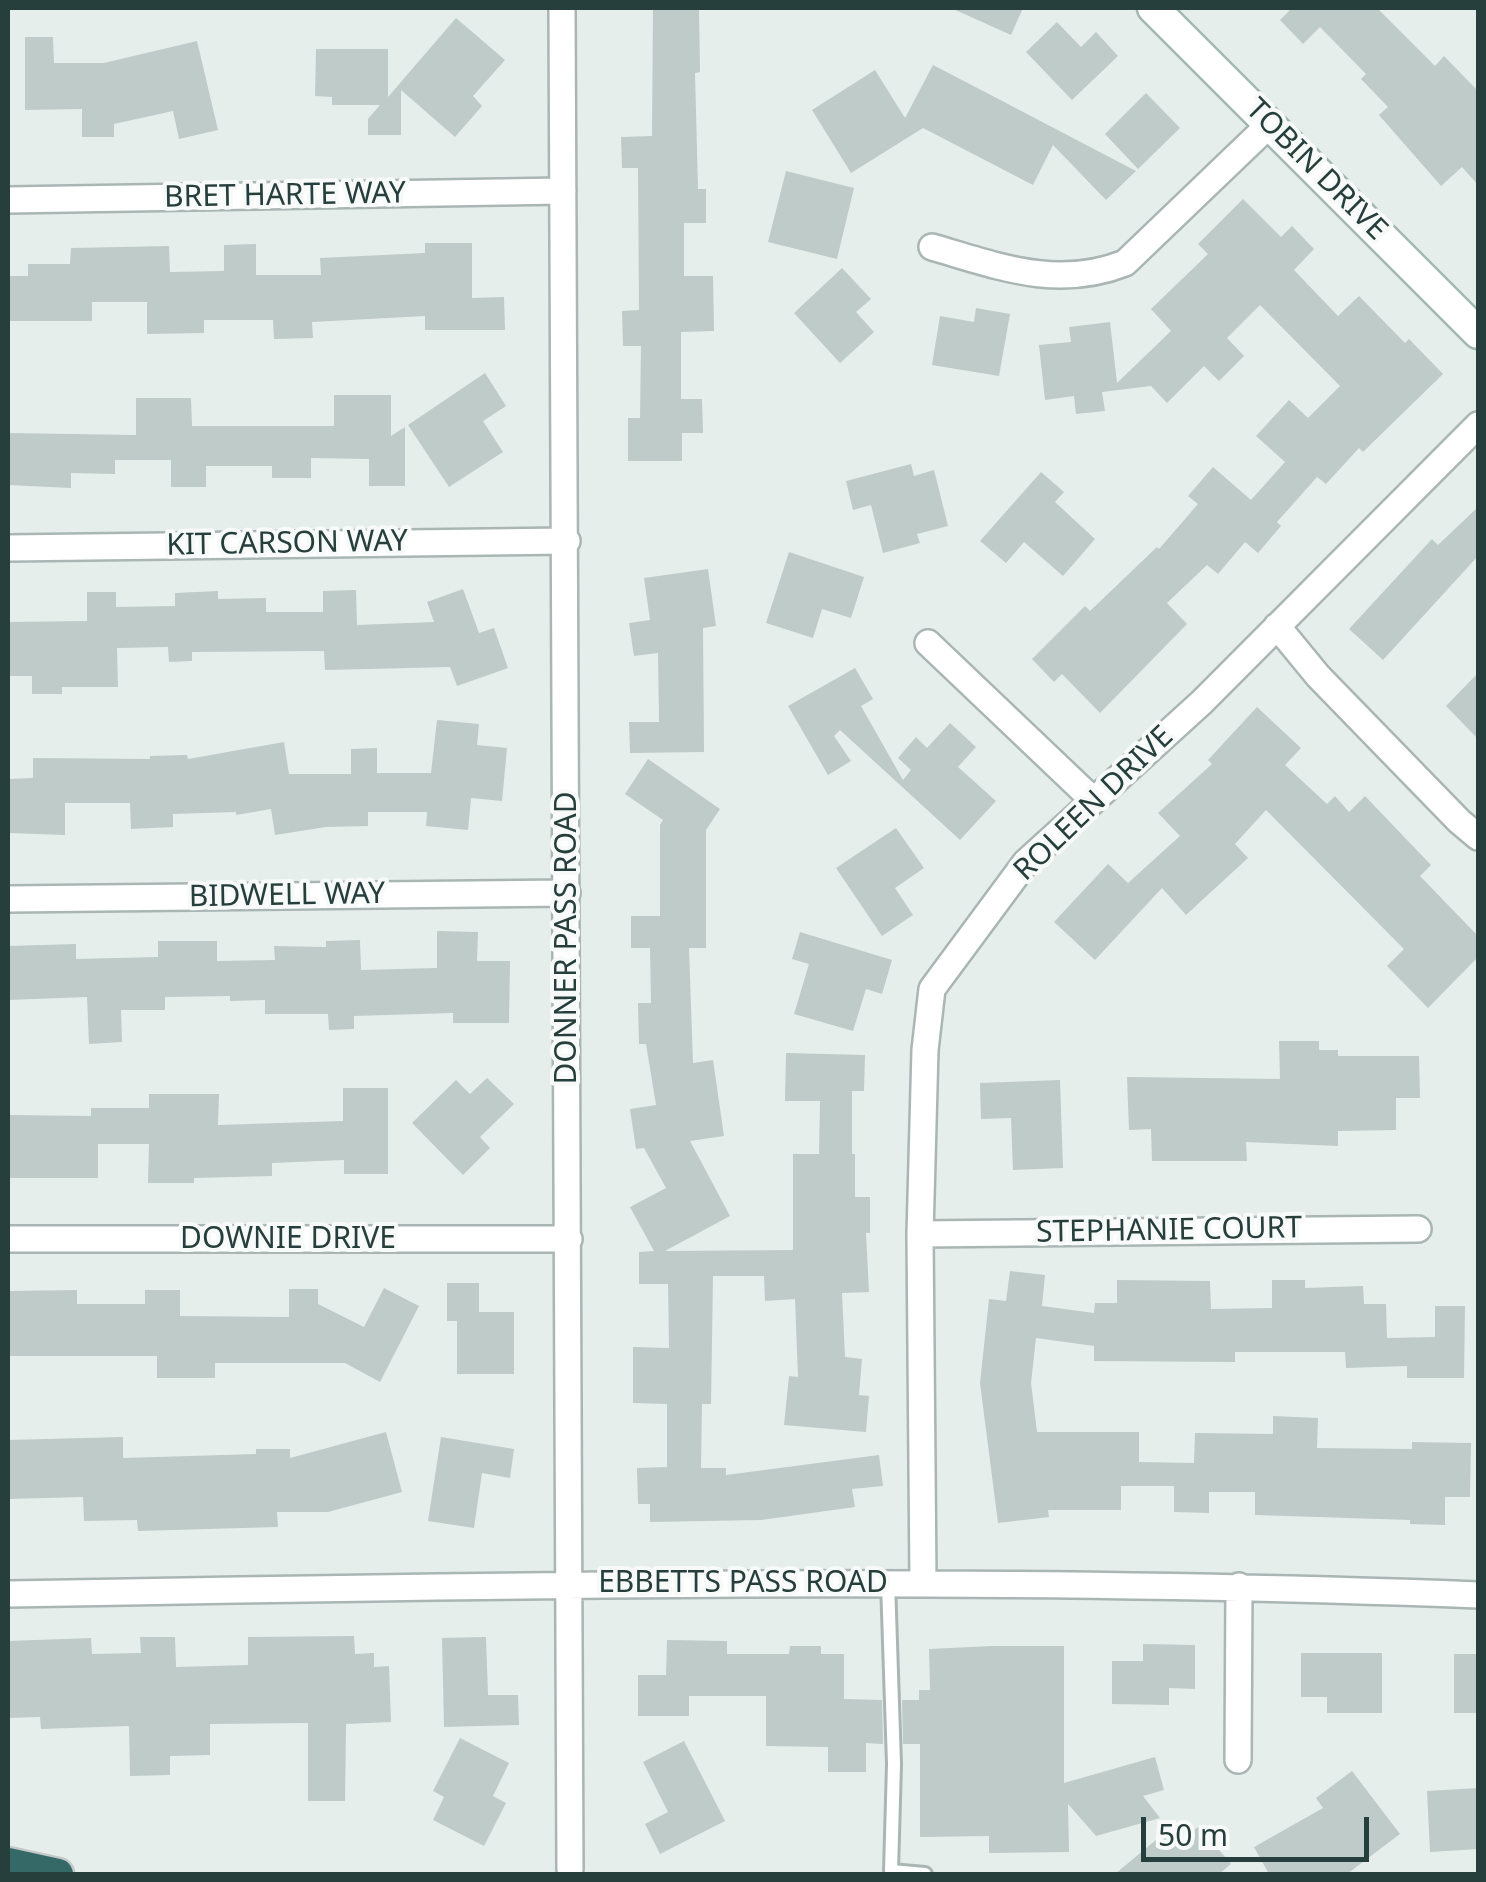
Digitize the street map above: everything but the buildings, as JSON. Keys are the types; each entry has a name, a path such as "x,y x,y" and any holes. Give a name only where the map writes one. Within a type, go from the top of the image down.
{"highway":[{"path":"8,1863 58,1874"}],"street":[{"name":"DONNER PASS ROAD","path":"562,8 570,1869"},
{"name":"TOBIN DRIVE","path":"1153,8 1478,333"},
{"path":"932,248 1034,276 1098,274 1125,263 1270,124"},
{"name":"BRET HARTE WAY","path":"8,200 564,192"},
{"name":"ROLEEN DRIVE","path":"923,1582 920,1234 925,1050 932,989 1026,862 1202,702 1478,425"},
{"name":"KIT CARSON WAY","path":"8,548 566,540"},
{"path":"1278,626 1318,676 1478,837"},
{"path":"928,643 1093,800"},
{"name":"BIDWELL WAY","path":"8,899 567,893"},
{"name":"STEPHANIE COURT","path":"920,1234 1418,1229"},
{"name":"DOWNIE DRIVE","path":"8,1240 568,1239"},
{"name":"EBBETTS PASS ROAD","path":"8,1594 923,1582 1240,1586 1478,1595"},
{"path":"1238,1760 1240,1586"}],"lane":[{"path":"888,1582 894,1764 892,1871 925,1874"}]}
